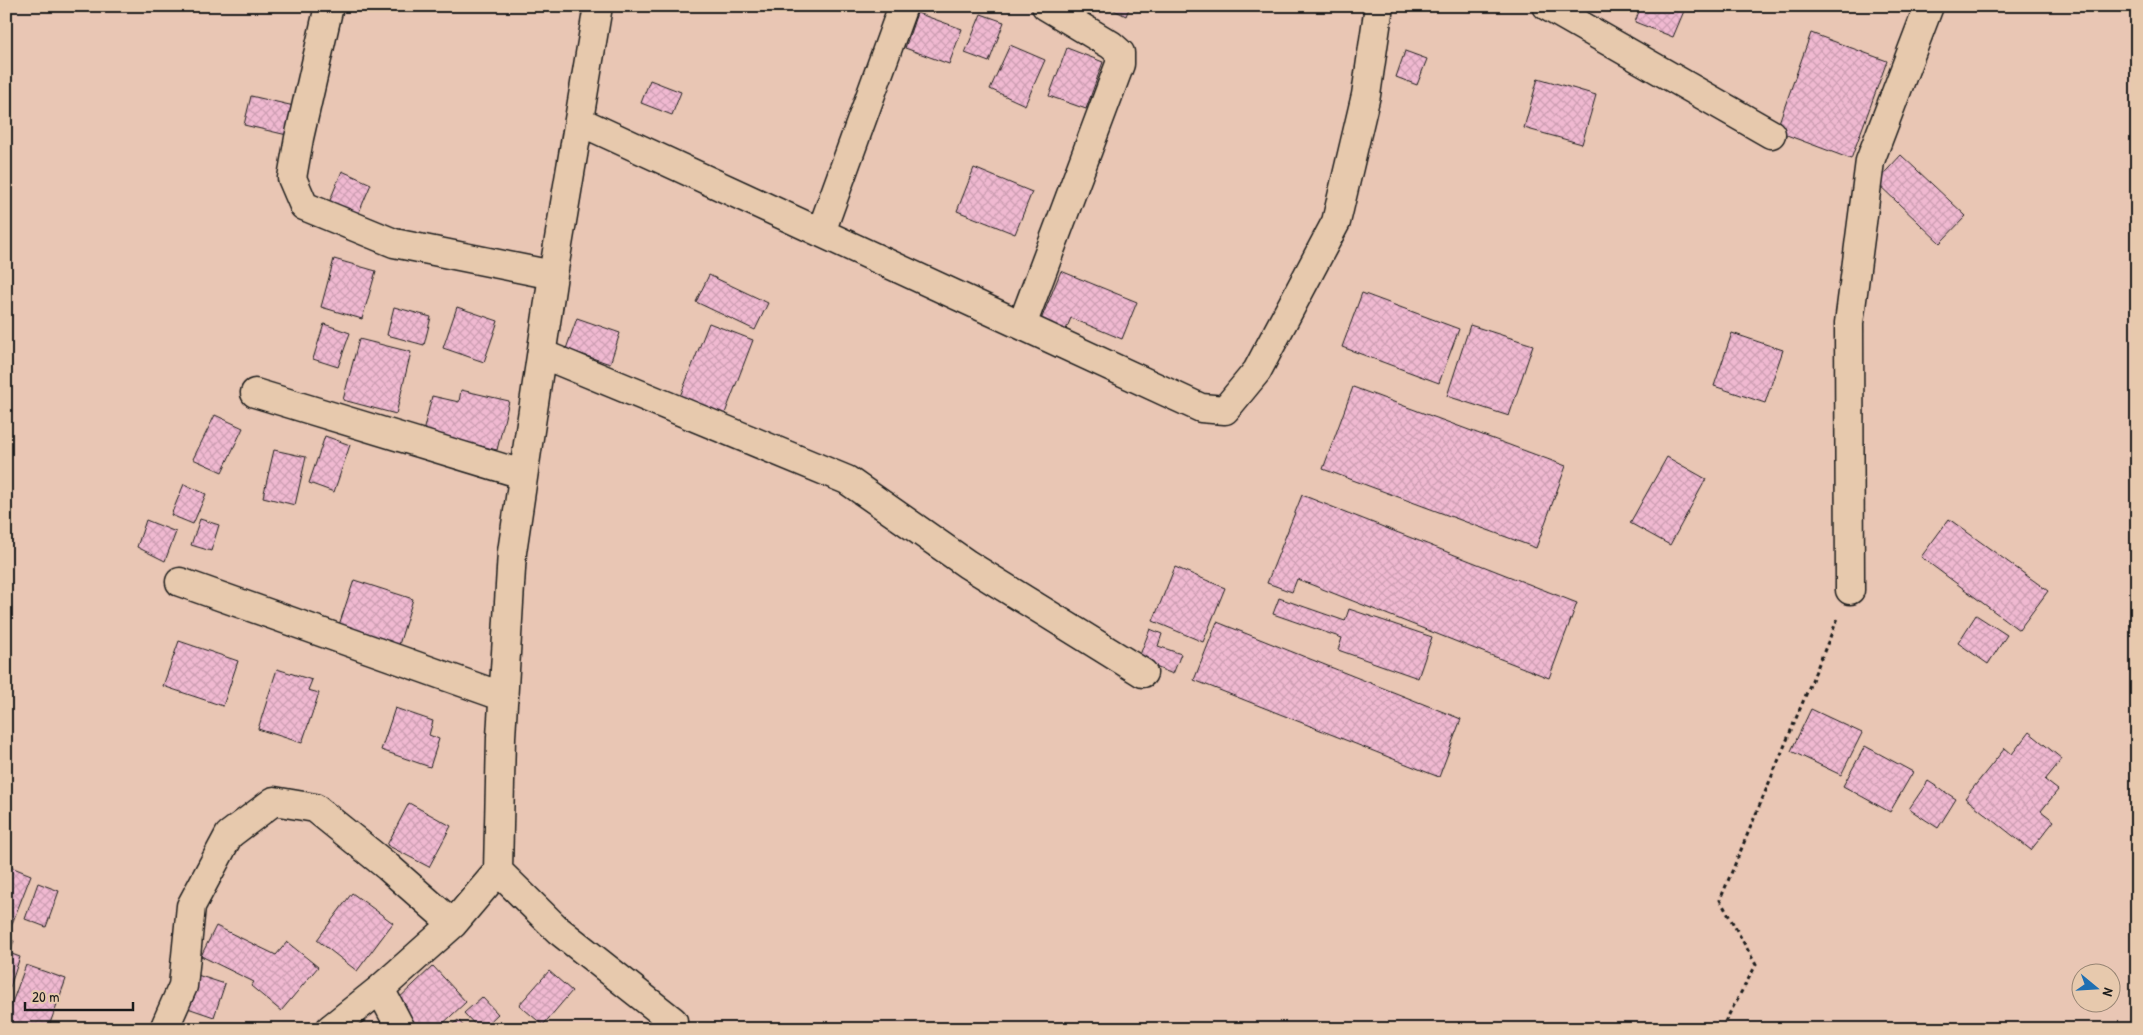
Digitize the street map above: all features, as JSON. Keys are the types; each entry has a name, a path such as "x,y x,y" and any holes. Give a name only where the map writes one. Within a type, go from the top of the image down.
{"street":[{"path":"330,6 299,138 292,178 304,206 394,243 553,276"},
{"path":"330,1029 380,989 453,924 498,871 498,824 512,552 522,474 553,276 598,6"},
{"path":"821,232 903,6"},
{"path":"1022,325 1120,64 1120,54 1111,45 1046,6"},
{"path":"579,121 1201,408 1225,410 1257,370 1336,222 1366,95 1379,6"},
{"path":"1547,6 1771,134"},
{"path":"1850,590 1849,323 1870,161 1929,6"},
{"path":"542,354 847,480 967,564 1143,674"},
{"path":"255,393 522,474"},
{"path":"180,582 504,697"},
{"path":"164,1029 183,986 191,906 229,835 274,802 315,808 388,866 453,924"},
{"path":"498,871 558,930 673,1021"},
{"path":"380,989 401,1029"}],"path":[{"path":"1721,1029 1756,965 1720,900 1850,590"}],"building":[{"path":"1106,6 1130,6 1126,16"},
{"path":"1641,6 1677,6 1676,9 1684,11 1673,37 1635,22"},
{"path":"917,13 962,29 949,64 905,48"},
{"path":"981,14 1004,22 989,62 965,53"},
{"path":"1811,33 1887,61 1851,159 1776,131"},
{"path":"1010,45 1045,60 1025,105 990,89"},
{"path":"1067,48 1103,62 1086,109 1049,96"},
{"path":"1405,51 1427,59 1417,85 1396,77"},
{"path":"1538,78 1596,95 1582,144 1524,128"},
{"path":"650,80 681,92 672,115 641,103"},
{"path":"251,96 294,106 287,135 244,125"},
{"path":"1901,155 1966,216 1940,243 1876,182"},
{"path":"974,168 1032,192 1015,234 957,211"},
{"path":"342,171 371,184 357,217 328,205"},
{"path":"334,259 376,271 362,319 321,307"},
{"path":"1061,271 1137,302 1122,339 1071,318 1065,332 1040,322"},
{"path":"709,275 768,303 755,330 696,302"},
{"path":"1362,293 1459,329 1439,383 1342,347"},
{"path":"394,307 431,317 424,345 387,335"},
{"path":"457,307 498,321 484,362 443,348"},
{"path":"577,318 620,333 610,364 566,349"},
{"path":"709,323 753,340 722,421 677,404"},
{"path":"324,324 350,333 338,367 313,359"},
{"path":"1470,325 1533,345 1509,416 1447,396"},
{"path":"1732,333 1783,350 1765,403 1714,386"},
{"path":"359,339 411,352 396,414 343,400"},
{"path":"1353,387 1566,466 1536,548 1323,469"},
{"path":"461,390 509,401 497,450 423,432 432,396 459,402"},
{"path":"215,415 243,428 222,472 193,459"},
{"path":"325,436 350,445 334,492 309,483"},
{"path":"274,450 306,457 295,505 263,497"},
{"path":"1667,457 1706,479 1670,545 1630,523"},
{"path":"184,484 206,494 193,524 171,515"},
{"path":"1302,495 1577,603 1549,678 1297,579 1292,592 1267,583"},
{"path":"200,519 219,525 211,551 191,545"},
{"path":"1949,519 2048,591 2019,630 1921,557"},
{"path":"146,520 176,532 165,561 137,547"},
{"path":"1175,567 1225,588 1203,642 1153,621"},
{"path":"354,580 413,599 398,648 338,628"},
{"path":"1279,598 1345,621 1349,609 1432,637 1418,678 1338,650 1342,638 1273,614"},
{"path":"1976,615 2007,635 1988,664 1958,643"},
{"path":"1217,622 1461,719 1439,777 1194,680"},
{"path":"1150,629 1162,634 1158,646 1181,654 1173,674 1138,660"},
{"path":"179,641 238,661 223,706 163,686"},
{"path":"277,669 312,680 308,690 319,693 302,743 258,729"},
{"path":"395,708 433,721 429,735 439,739 430,767 381,750"},
{"path":"1811,709 1862,733 1841,775 1791,751"},
{"path":"2029,732 2062,759 2045,780 2058,790 2041,811 2054,821 2031,850 1965,798 2005,748 2012,754"},
{"path":"1865,746 1913,772 1890,812 1843,786"},
{"path":"1928,781 1956,799 1938,828 1909,809"},
{"path":"409,803 451,826 429,867 387,845"},
{"path":"6,865 31,875 8,934 6,934"},
{"path":"38,883 59,891 46,927 25,919"},
{"path":"352,893 393,923 357,971 317,940"},
{"path":"216,926 276,955 287,942 318,967 281,1011 251,986 254,982 201,956"},
{"path":"6,938 14,941 9,953 20,957 6,999"},
{"path":"26,965 66,979 48,1029 14,1029 6,1026 6,1019"},
{"path":"433,966 466,1002 437,1029 420,1029 395,1002"},
{"path":"549,971 572,991 543,1025 519,1005"},
{"path":"191,973 225,984 214,1017 179,1005"},
{"path":"482,997 498,1014 482,1029 479,1029 464,1013"},
{"path":"458,1020 466,1029 447,1029"}]}
